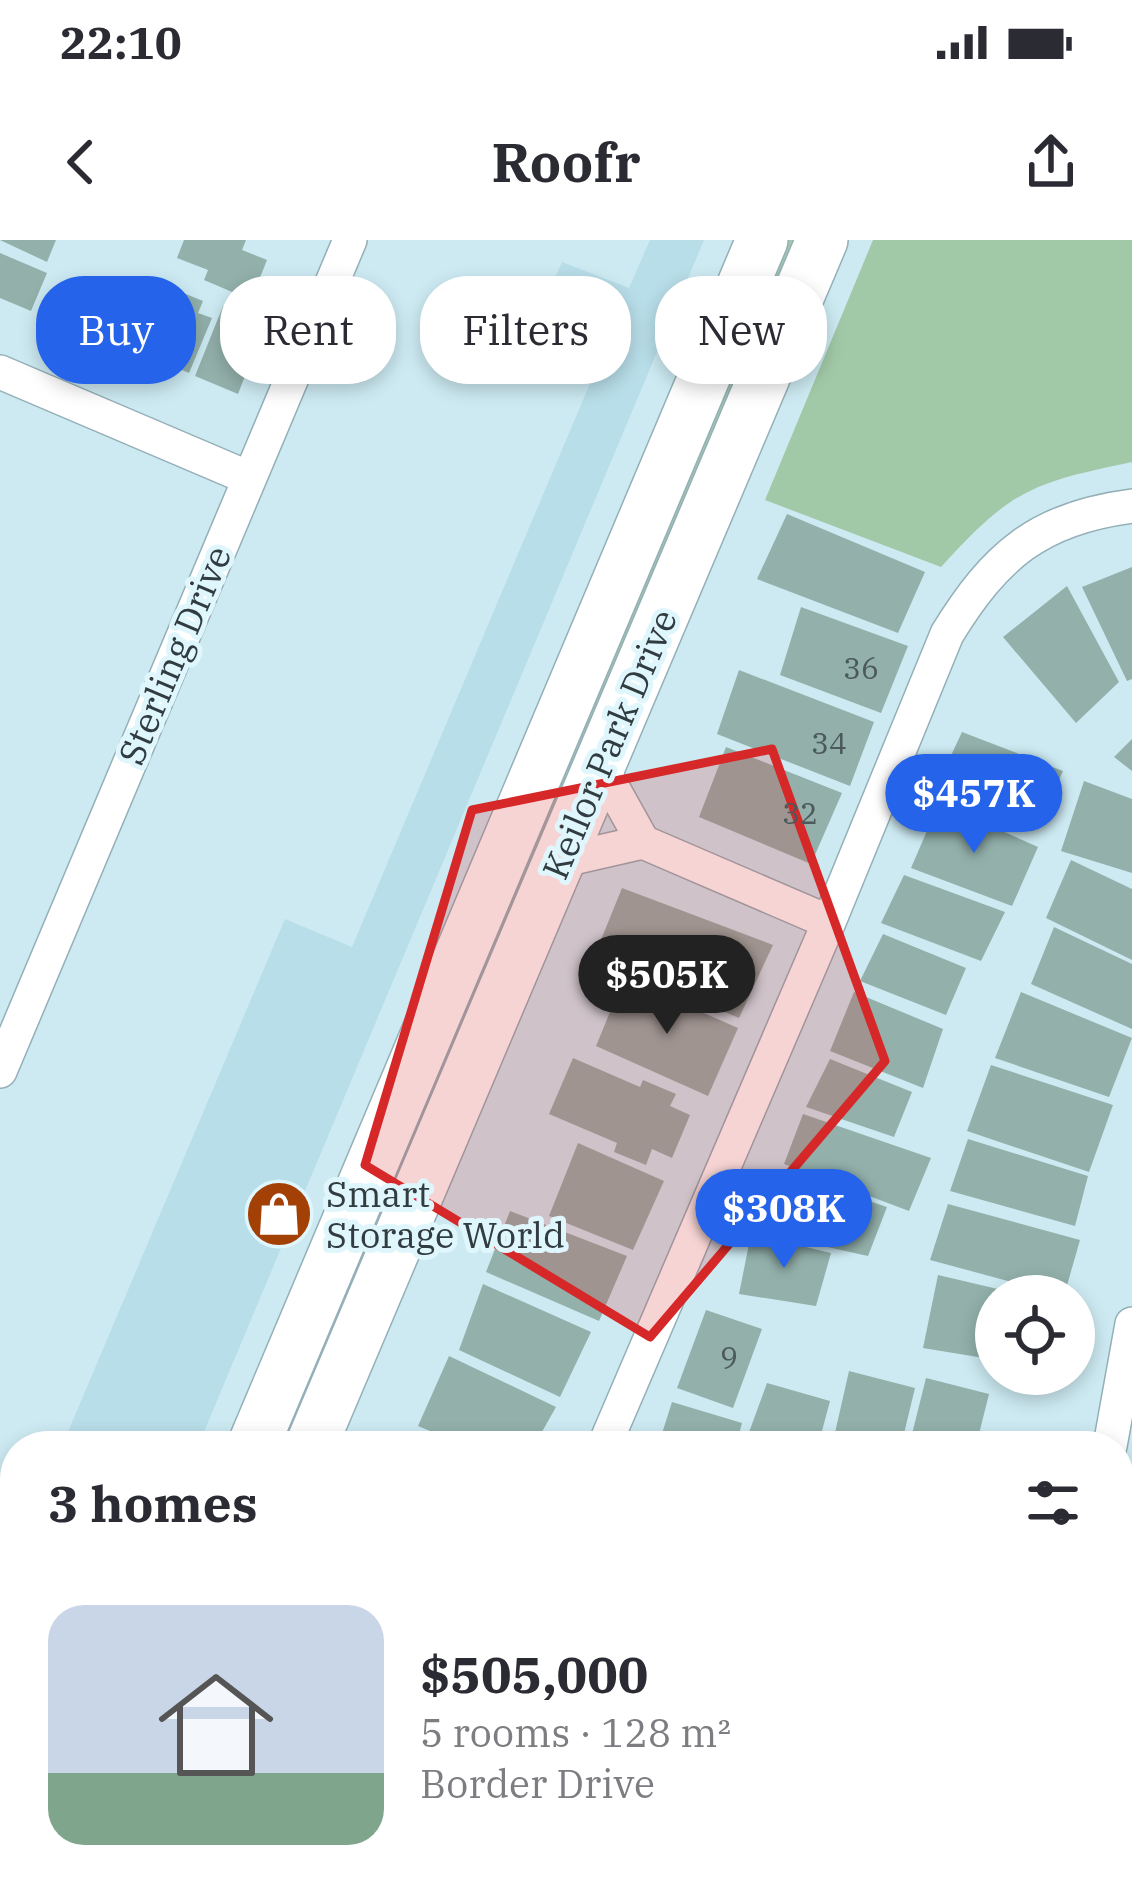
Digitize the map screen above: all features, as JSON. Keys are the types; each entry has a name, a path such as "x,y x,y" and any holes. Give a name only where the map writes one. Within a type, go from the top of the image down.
{"main road":[{"name":"Keilor Park Drive","path":"260,1431 762,240"},
{"name":"Keilor Park Drive","path":"317,1431 822,240"}],"street":[{"name":"Sterling Drive","path":"0,1071 350,240"},
{"path":"0,372 249,478"},
{"path":"611,1431 947,634 974,590 1010,551 1053,526 1101,510 1132,506"},
{"path":"600,765 643,842"},
{"path":"560,861 643,842 829,922"},
{"path":"1113,1431 1132,1324"}],"highlighted area":[{"path":"772,749 885,1061 650,1337 365,1165 472,810"}],"shaded area":[{"path":"650,240 704,240 689,276 655,276 655,357 204,1431 68,1431 285,919 352,947 590,384 631,384 631,283"},
{"path":"562,262 598,276 556,276"}],"green space":[{"path":"782,240 803,240 788,276 767,276"},
{"path":"873,240 1132,240 1132,462 1069,476 1025,494 986,521 941,567 765,500 813,384 827,384 827,351"},
{"path":"721,384 742,384 300,1431 279,1431"}],"building":[{"path":"0,240 56,240 47,262"},
{"path":"184,240 246,240 242,250 267,260 261,276 220,276 220,287 204,280 208,270 177,258"},
{"path":"0,253 47,273 36,276 31,311 0,298"},
{"path":"196,298 203,301 198,313 212,318 196,356"},
{"path":"220,314 220,384 242,384 238,394 196,374"},
{"path":"787,514 925,572 898,633 757,579"},
{"path":"1132,567 1132,679 1127,681 1082,587"},
{"path":"1067,586 1119,682 1076,723 1003,637"},
{"path":"801,607 908,646 881,713 780,675"},
{"path":"739,670 874,722 850,786 717,734"},
{"path":"962,732 1063,771 1034,831 934,792"},
{"path":"1132,739 1132,771 1114,757"},
{"path":"726,747 842,793 811,864 699,817"},
{"path":"1084,781 1132,799 1132,873 1061,851"},
{"path":"939,803 1038,847 1012,906 911,868"},
{"path":"1071,860 1132,889 1132,960 1046,918"},
{"path":"904,875 1005,912 981,961 881,923"},
{"path":"622,888 773,945 739,1018 594,957"},
{"path":"1054,927 1132,964 1132,1029 1031,984"},
{"path":"883,934 966,968 946,1015 860,981"},
{"path":"624,978 738,1028 708,1096 596,1046"},
{"path":"854,992 943,1029 923,1088 830,1051"},
{"path":"1021,992 1132,1038 1109,1097 995,1058"},
{"path":"573,1058 640,1087 643,1080 676,1094 670,1106 690,1115 672,1158 652,1149 646,1165 614,1152 617,1143 549,1114"},
{"path":"830,1059 912,1092 894,1137 806,1107"},
{"path":"991,1065 1113,1105 1089,1172 967,1131"},
{"path":"803,1114 931,1158 909,1211 784,1164"},
{"path":"968,1139 1088,1176 1075,1226 950,1191"},
{"path":"578,1143 664,1181 633,1250 549,1216"},
{"path":"785,1173 887,1207 868,1256 764,1233"},
{"path":"948,1204 1080,1240 1070,1275 986,1275 930,1260"},
{"path":"510,1211 627,1256 599,1321 486,1272"},
{"path":"751,1234 831,1253 816,1306 739,1294"},
{"path":"938,1275 975,1284 975,1357 923,1348"},
{"path":"483,1284 591,1332 560,1397 459,1350"},
{"path":"706,1310 762,1329 733,1408 677,1388"},
{"path":"449,1356 556,1407 542,1431 430,1431 418,1426"},
{"path":"849,1371 915,1388 905,1431 835,1431"},
{"path":"926,1378 989,1395 980,1431 913,1431"},
{"path":"767,1383 830,1401 822,1431 749,1431"},
{"path":"672,1402 742,1423 740,1431 663,1431"}],"place":[{"name":"Smart Storage World","path":"279,1214"}]}
